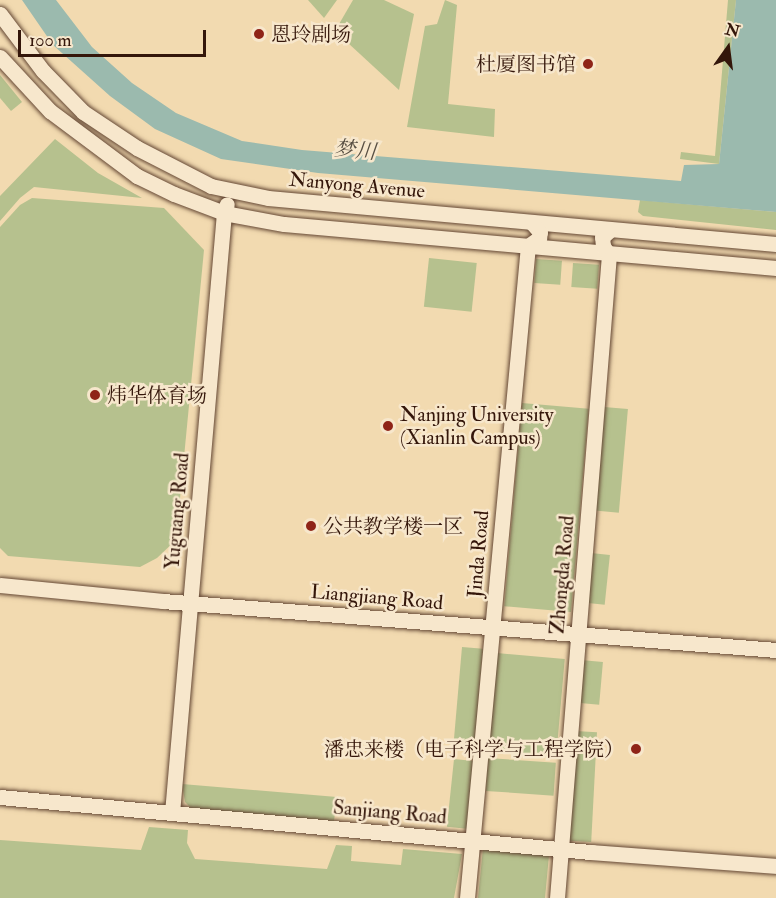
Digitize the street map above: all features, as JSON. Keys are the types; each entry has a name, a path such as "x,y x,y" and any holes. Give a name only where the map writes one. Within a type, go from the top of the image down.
{"street":[{"name":"Nanyong Avenue","path":"0,14 15,37 83,112 137,148 191,177 232,192 268,198 776,244"},
{"path":"0,57 50,111 137,176 174,194 224,213 284,224 609,255 776,268"},
{"path":"50,111 65,94"},
{"name":"Yuguang Road","path":"172,813 224,213 232,192"},
{"name":"Jinda Road","path":"467,898 528,246 539,238 540,232 532,223"},
{"name":"Zhongda Road","path":"557,898 609,255 603,246 602,237 610,230"},
{"name":"Liangjiang Road","path":"0,585 163,601 776,650"},
{"name":"Sanjiang Road","path":"0,797 561,849 776,866"}],"green space":[{"path":"308,0 337,0 324,18"},
{"path":"353,0 384,0 414,14 399,90 335,31"},
{"path":"445,0 457,5 448,104 495,109 494,137 407,127 425,26 437,24"},
{"path":"728,0 736,0 719,164 680,159 681,152 715,156"},
{"path":"0,75 22,102 11,111 0,98"},
{"path":"55,139 98,173 142,198 34,187 20,198 0,221 0,196"},
{"name":"炜华体育场","path":"32,198 164,208 204,250 176,540 157,558 140,567 8,556 0,548 0,227 20,205"},
{"path":"640,200 776,212 776,230 643,216 638,212"},
{"path":"429,258 477,263 472,312 424,307"},
{"path":"536,259 562,261 560,285 534,283"},
{"path":"573,263 599,265 597,289 571,287"},
{"path":"522,403 589,409 571,612 504,606"},
{"path":"604,407 628,409 619,513 595,511"},
{"path":"591,553 610,555 605,605 586,603"},
{"path":"462,647 483,649 475,741 454,740"},
{"path":"497,653 565,659 556,758 488,752"},
{"path":"581,660 603,662 599,705 577,703"},
{"path":"575,731 597,732 591,842 569,841"},
{"path":"488,758 556,763 554,796 486,791"},
{"path":"454,759 474,761 467,829 447,827"},
{"path":"182,784 337,797 334,821 191,808 185,802"},
{"path":"149,827 188,830 187,843 195,859 327,869 336,845 352,846 351,861 401,865 403,849 462,854 454,898 0,898 0,840 141,850"},
{"path":"483,848 549,855 545,898 478,898"}],"shaded area":[{"path":"22,0 56,0 92,47 132,83 176,113 242,141 302,150 681,181 684,165 719,164 736,0 776,0 776,212 318,173 221,159 155,129 110,96 53,45"}],"place":[{"name":"恩玲剧场","path":"259,34"},
{"name":"杜厦图书馆","path":"588,64"},
{"name":"炜华体育场","path":"95,395"},
{"name":"Nanjing University (Xianlin Campus)","path":"388,426"},
{"name":"公共教学楼一区","path":"311,526"},
{"name":"潘忠来楼（电子科学与工程学院）","path":"636,749"}],"water label":[{"name":"梦川","path":"355,151"}]}
